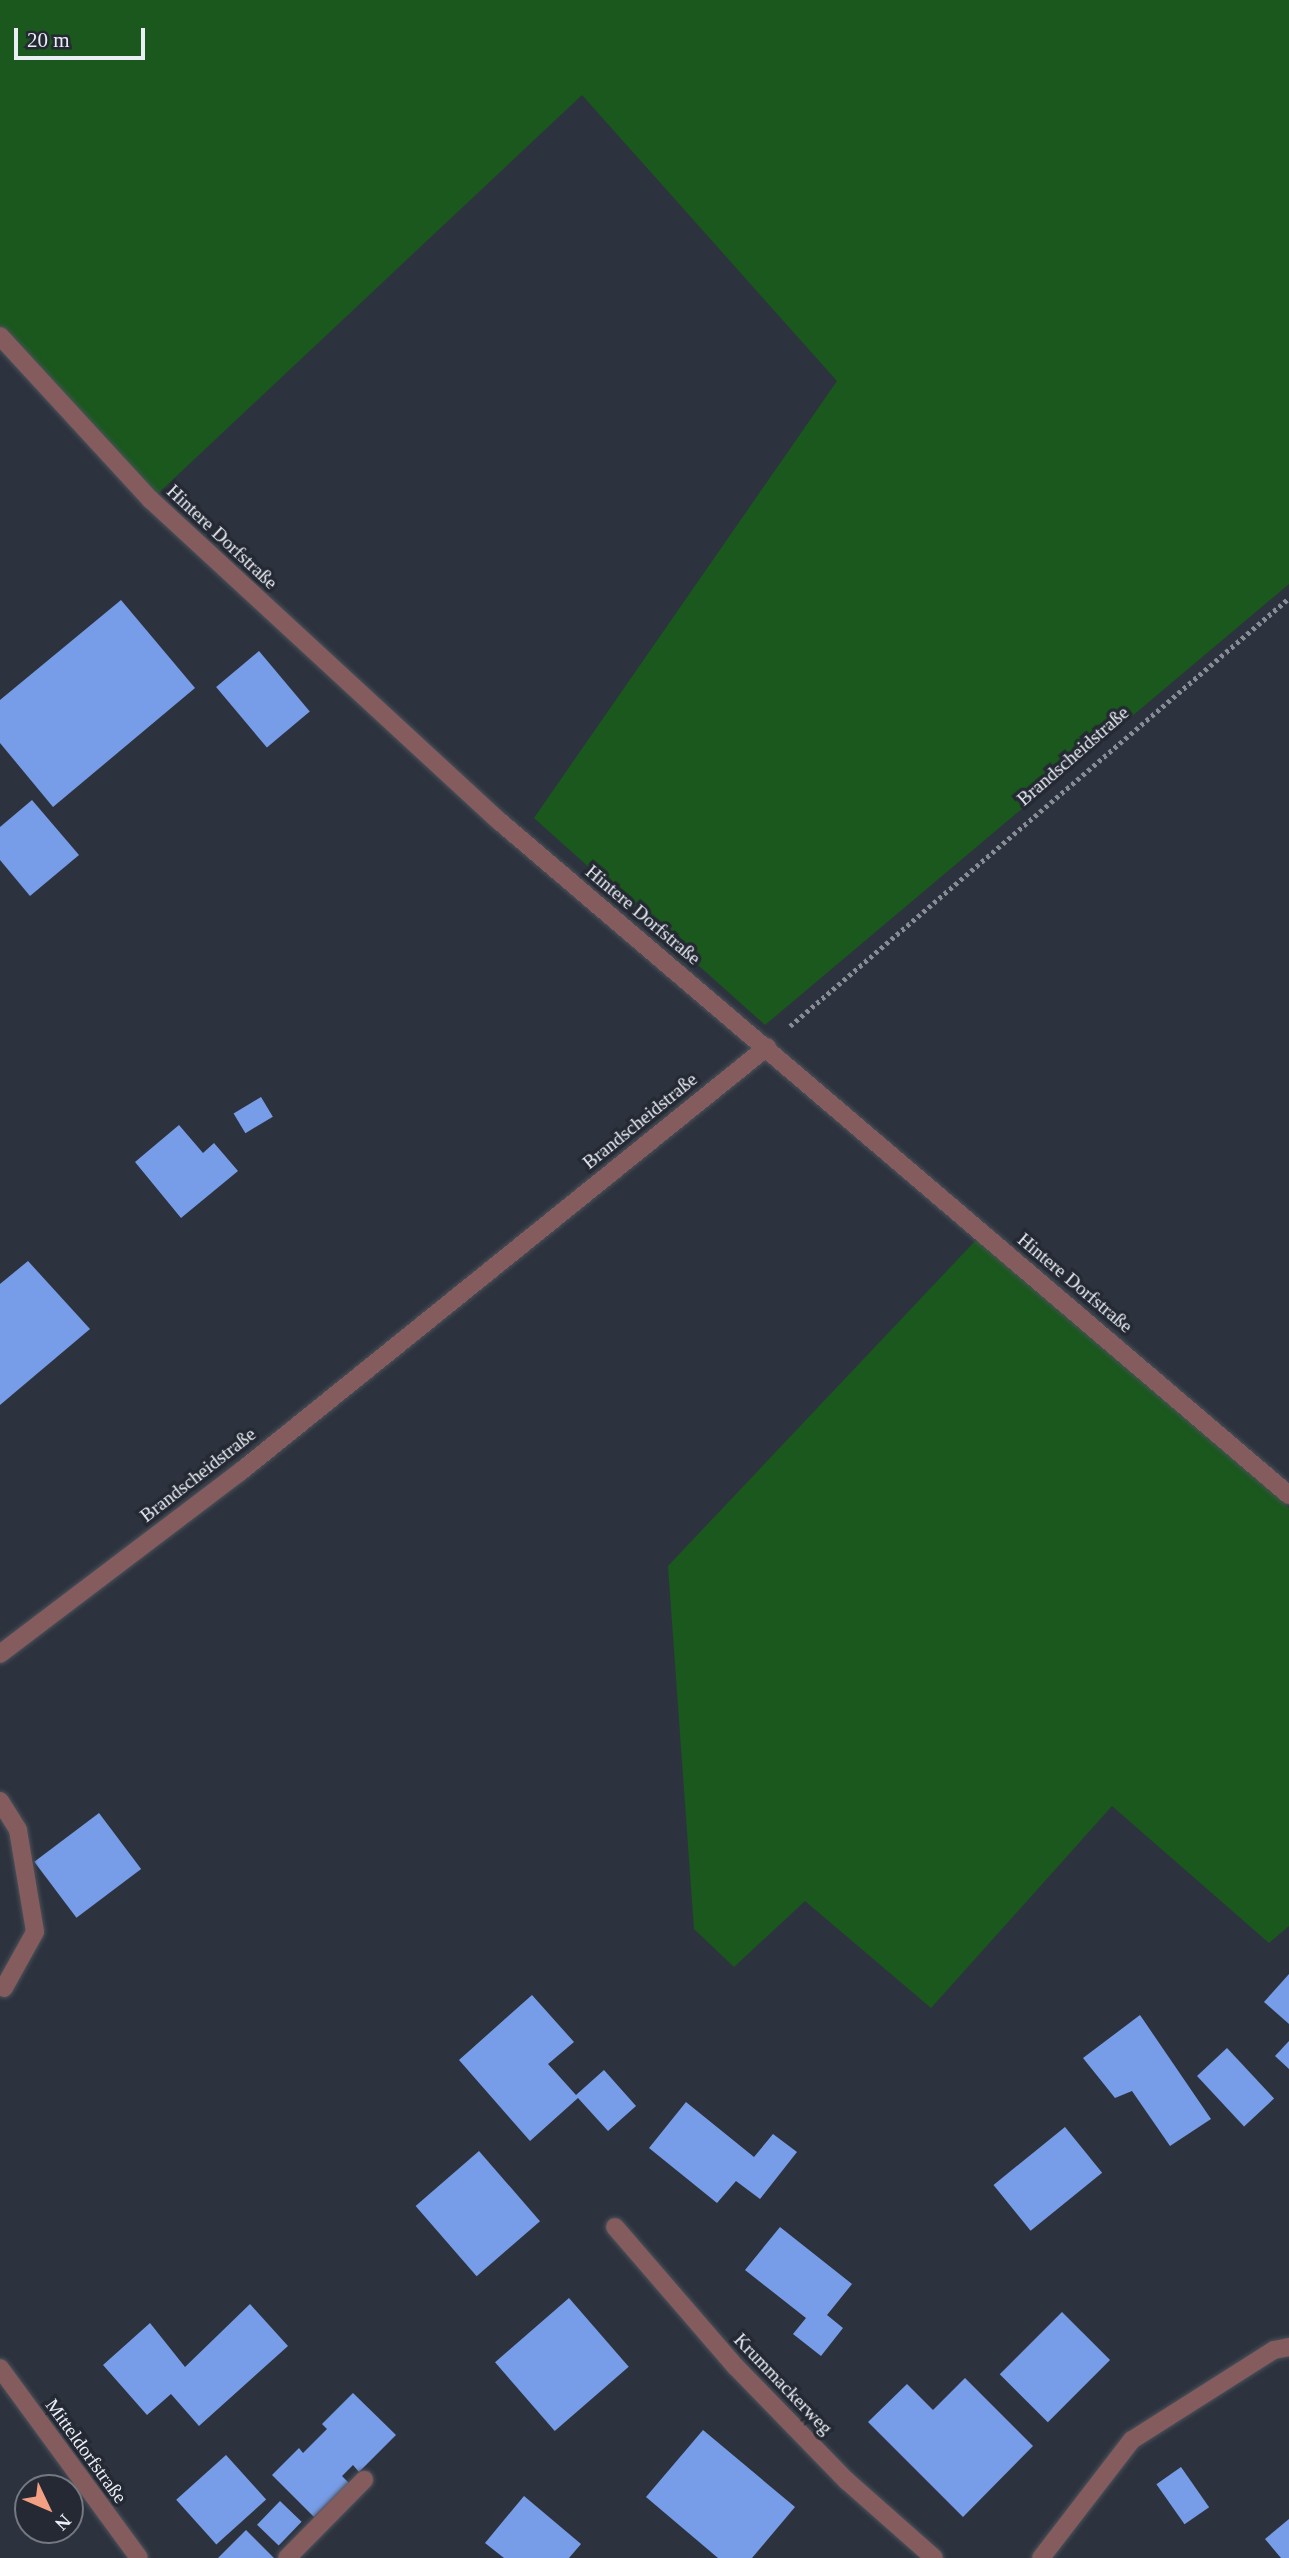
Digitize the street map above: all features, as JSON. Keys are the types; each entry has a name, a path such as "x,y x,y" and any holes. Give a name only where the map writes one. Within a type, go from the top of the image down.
{"street":[{"name":"Hintere Dorfstraße","path":"0,336 151,500 498,820 1289,1495"},
{"name":"Brandscheidstraße","path":"0,1654 240,1472 767,1047"},
{"path":"0,1801 18,1830 35,1932 4,1988"},
{"name":"Krummackerweg","path":"615,2227 736,2367 847,2481 934,2558"},
{"path":"1041,2558 1132,2440 1275,2350 1289,2347"},
{"name":"Mitteldorfstraße","path":"0,2368 139,2558"},
{"path":"287,2558 364,2480"}],"path":[{"name":"Brandscheidstraße","path":"767,1047 1289,598"}],"green space":[{"path":"0,0 1289,0 1289,584 765,1025 534,818 837,381 582,95 151,500 0,336"},
{"path":"977,1239 1243,1464 1289,1508 1289,1926 1269,1943 1112,1806 931,2008 805,1901 734,1967 694,1929 668,1566"}],"building":[{"path":"121,600 195,688 53,807 0,743 0,700"},
{"path":"259,651 310,712 267,748 216,687"},
{"path":"32,800 79,855 30,896 0,860 0,827"},
{"path":"261,1097 273,1117 245,1133 234,1113"},
{"path":"179,1125 203,1153 214,1143 238,1171 181,1218 135,1162"},
{"path":"28,1261 90,1329 0,1405 0,1284"},
{"path":"99,1813 141,1869 76,1918 34,1862"},
{"path":"1289,1974 1289,2024 1264,2002"},
{"path":"532,1995 574,2042 548,2064 576,2095 604,2070 636,2106 608,2131 578,2098 530,2141 459,2060"},
{"path":"1140,2015 1211,2119 1170,2146 1132,2091 1115,2098 1083,2058"},
{"path":"1289,2041 1289,2069 1275,2056"},
{"path":"1227,2048 1274,2098 1244,2126 1197,2076"},
{"path":"686,2102 754,2157 773,2134 797,2152 760,2199 736,2181 717,2203 649,2148"},
{"path":"1065,2127 1102,2173 1031,2231 994,2185"},
{"path":"479,2151 540,2221 477,2276 416,2206"},
{"path":"780,2227 852,2284 827,2315 843,2328 821,2356 793,2334 806,2318 745,2270"},
{"path":"569,2298 629,2367 555,2431 495,2362"},
{"path":"250,2304 288,2346 199,2426 171,2394 147,2415 103,2365 150,2323 185,2367"},
{"path":"1062,2312 1110,2360 1048,2422 1000,2374"},
{"path":"965,2378 1033,2446 963,2517 868,2422 907,2384 933,2410"},
{"path":"353,2393 396,2435 359,2472 353,2465 342,2476 349,2483 314,2517 272,2475 299,2448 303,2453 327,2429 322,2424"},
{"path":"703,2430 795,2507 752,2558 718,2558 646,2497"},
{"path":"226,2455 266,2500 216,2544 176,2500"},
{"path":"1181,2467 1209,2507 1185,2524 1156,2484"},
{"path":"524,2496 581,2544 569,2558 504,2558 485,2543"},
{"path":"280,2501 302,2522 279,2546 257,2525"},
{"path":"1289,2519 1289,2558 1281,2558 1265,2539"},
{"path":"246,2530 274,2558 218,2558"}]}
